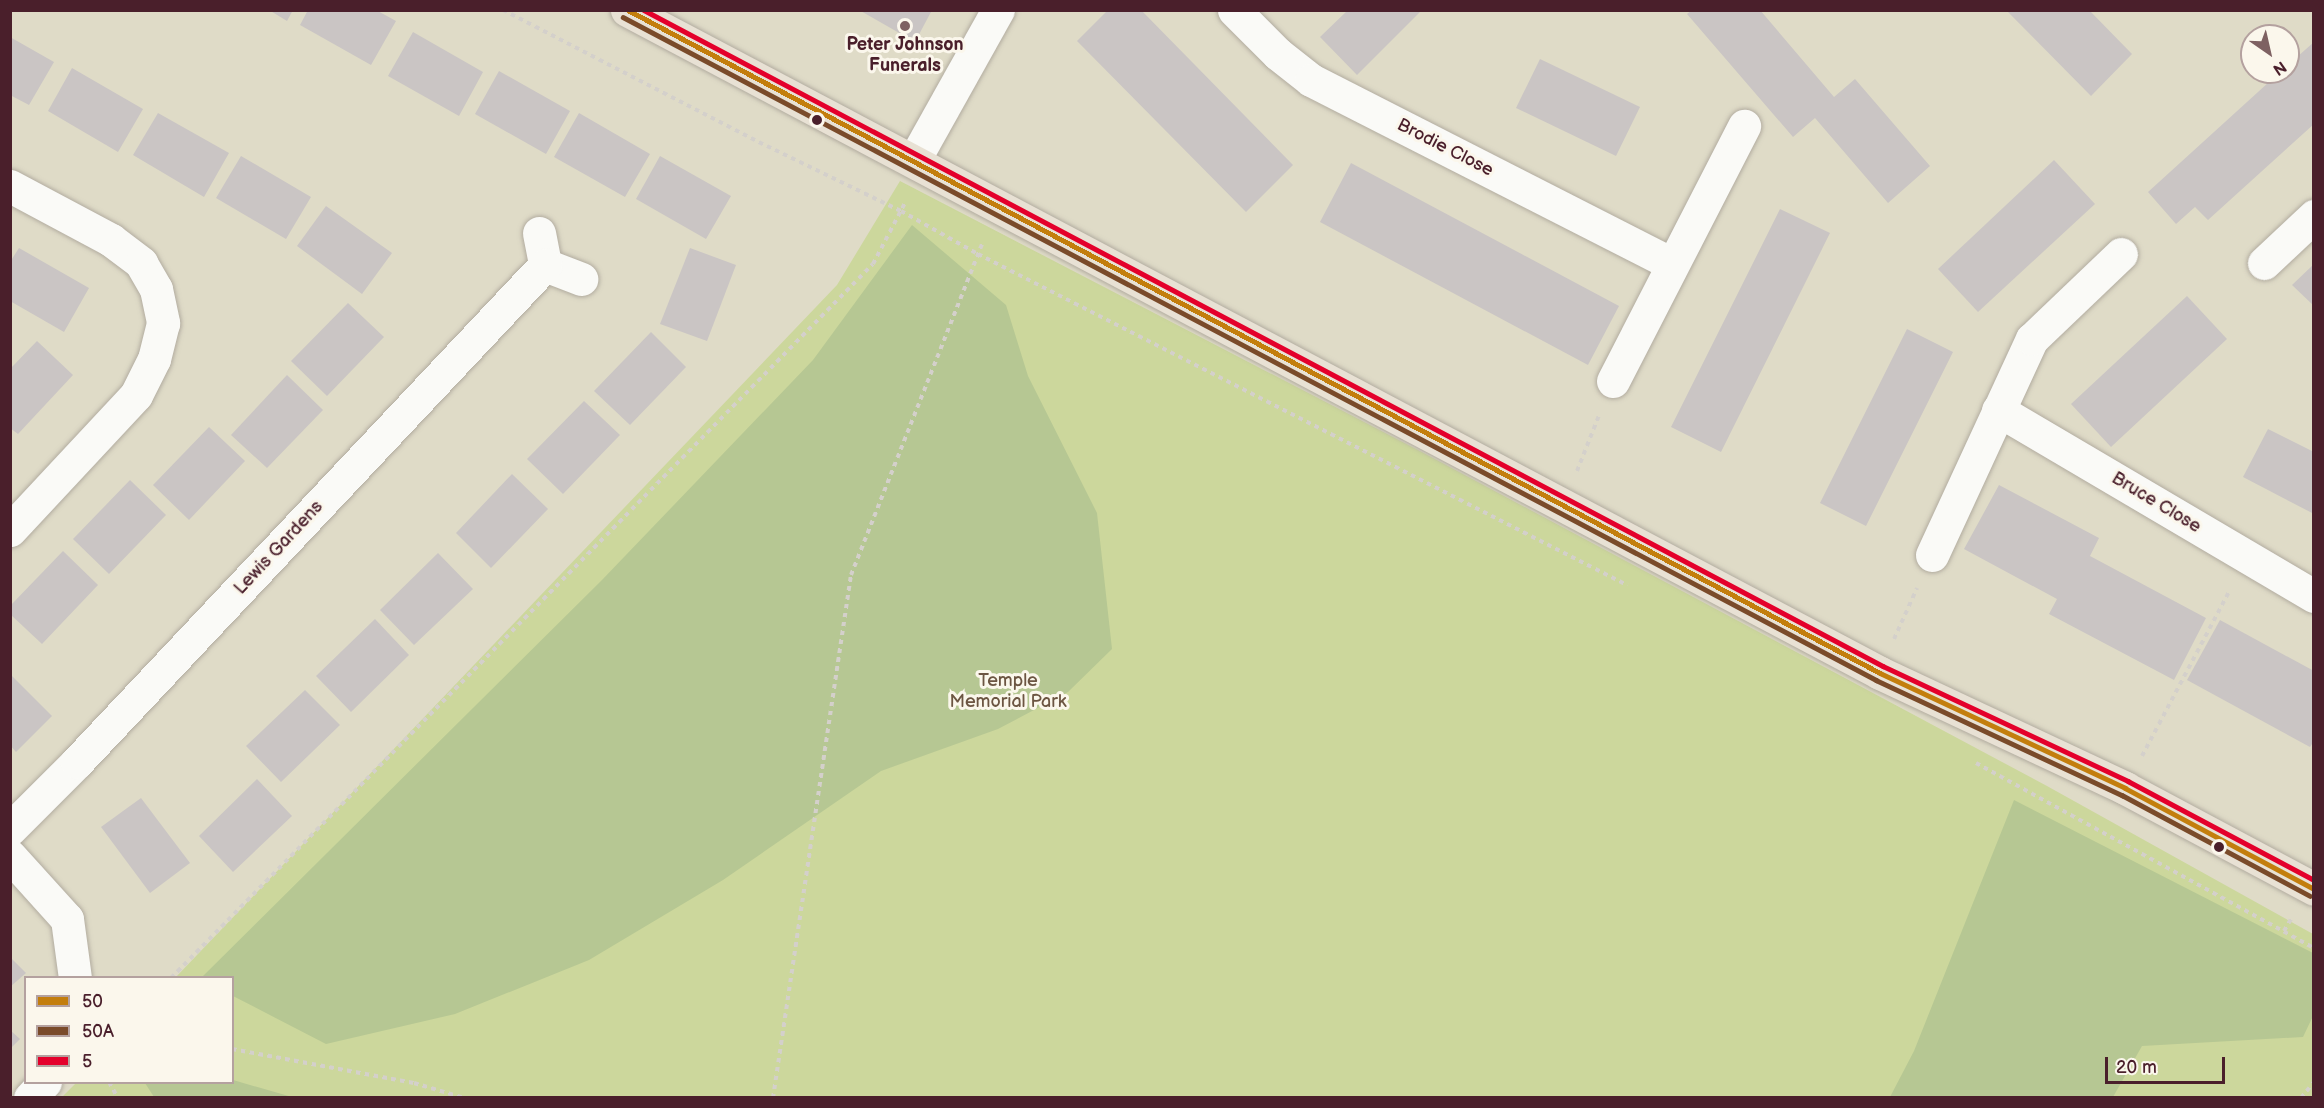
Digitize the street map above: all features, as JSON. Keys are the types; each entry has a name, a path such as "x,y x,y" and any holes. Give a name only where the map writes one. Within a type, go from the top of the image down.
{"main road":[{"path":"627,10 1880,673 2125,788 2313,889"}],"street":[{"path":"920,163 998,10"},
{"name":"Brodie Close","path":"1234,10 1278,54 1311,80 1672,264"},
{"path":"1613,381 1744,126"},
{"path":"10,186 111,240 141,262 156,289 163,323 154,359 136,396 10,530"},
{"path":"2264,263 2313,216"},
{"path":"539,233 545,265 581,279"},
{"path":"1932,555 2032,339 2121,254"},
{"name":"Lewis Gardens","path":"10,829 77,762 545,265"},
{"name":"Bruce Close","path":"1998,410 2313,596"},
{"path":"10,856 67,919 75,976"},
{"path":"30,1098 44,1084"}],"path":[{"path":"503,10 766,146 901,210 978,254 1638,590"},
{"path":"173,976 873,264 901,210 920,163"},
{"path":"773,1098 851,575 998,205"},
{"path":"1563,505 1613,381"},
{"path":"1880,673 1932,555"},
{"path":"2125,788 2247,557"},
{"path":"1968,759 2313,948"},
{"path":"234,1049 414,1083 464,1098"},
{"path":"2301,1098 2313,1082"},
{"path":"110,1084 118,1098"}],"green space":[{"name":"Temple Memorial Park","path":"900,181 1420,451 2047,786 2313,934 2313,1097 61,1098 75,1084 234,1084 234,976 177,976 837,285"},
{"path":"912,225 1006,305 1028,376 1097,513 1112,649 1068,692 998,729 881,771 723,880 589,960 455,1014 326,1044 234,997 234,976 203,976 602,580 813,360"},
{"path":"2014,800 2313,953 2313,1016 2303,1037 2142,1046 2113,1097 1890,1097 1914,1051"},
{"path":"234,1080 292,1097 154,1097 146,1084 234,1084"}],"building":[{"path":"269,10 293,10 287,21"},
{"path":"308,10 376,10 396,21 371,65 300,25"},
{"name":"Peter Johnson Funerals","path":"859,10 932,10 915,42"},
{"path":"1108,10 1141,10 1293,165 1246,212 1077,41"},
{"path":"1348,10 1422,10 1357,75 1320,37"},
{"path":"1692,10 1760,10 1834,97 1855,79 1930,166 1888,203 1815,118 1793,137 1687,14"},
{"path":"2006,10 2089,10 2132,54 2091,96"},
{"path":"413,32 483,72 459,116 388,76"},
{"path":"10,37 54,62 29,105 10,95"},
{"path":"2314,42 2314,124 2208,220 2195,207 2176,224 2148,192 2267,84 2300,84 2300,54"},
{"path":"1540,59 1640,107 1616,156 1516,108"},
{"path":"72,68 143,109 118,152 48,111"},
{"path":"499,71 570,111 546,154 475,114"},
{"path":"158,113 229,153 204,197 133,155"},
{"path":"579,113 650,154 625,197 554,157"},
{"path":"241,156 311,197 286,239 216,198"},
{"path":"660,156 731,196 706,239 636,199"},
{"path":"2054,160 2095,204 1978,312 1938,269"},
{"path":"1351,163 1619,306 1588,365 1320,222"},
{"path":"326,206 392,253 362,294 297,246"},
{"path":"1780,209 1830,233 1721,452 1671,427"},
{"path":"19,248 89,288 64,332 10,301 10,262"},
{"path":"690,248 736,265 707,341 660,324"},
{"path":"2314,264 2314,306 2292,285"},
{"path":"2187,296 2227,339 2111,447 2071,404"},
{"path":"348,303 384,337 327,396 291,361"},
{"path":"1907,329 1953,352 1866,526 1820,503"},
{"path":"651,332 686,367 630,425 594,391"},
{"path":"37,341 73,375 18,434 10,428 10,369"},
{"path":"287,375 323,410 267,468 231,435"},
{"path":"584,401 620,435 563,494 527,459"},
{"path":"209,427 245,461 189,520 153,485"},
{"path":"2268,429 2314,452 2314,514 2243,477"},
{"path":"512,474 548,509 491,568 456,533"},
{"path":"130,480 166,515 109,574 73,539"},
{"path":"1999,485 2099,538 2090,556 2206,618 2174,680 2049,614 2057,599 1964,549"},
{"path":"63,551 98,585 42,644 10,614 10,606"},
{"path":"438,553 473,589 414,645 380,610"},
{"path":"375,619 409,655 351,712 316,676"},
{"path":"2220,620 2314,671 2314,741 2310,747 2187,680"},
{"path":"10,674 52,716 16,752 10,745"},
{"path":"305,690 340,725 281,782 246,746"},
{"path":"257,779 292,816 233,872 199,836"},
{"path":"141,798 190,863 150,893 101,827"},
{"path":"10,957 26,973 10,987"},
{"path":"10,1030 20,1039 10,1049"}],"transit line":[{"name":"50","path":"628,10 1880,673 2125,788 2314,889"},
{"name":"5","path":"644,10 1883,666 2128,781 2314,880"},
{"name":"50A","path":"623,17 1876,680 2122,795 2310,896"}],"place":[{"name":"Peter Johnson Funerals","path":"905,26"}]}
